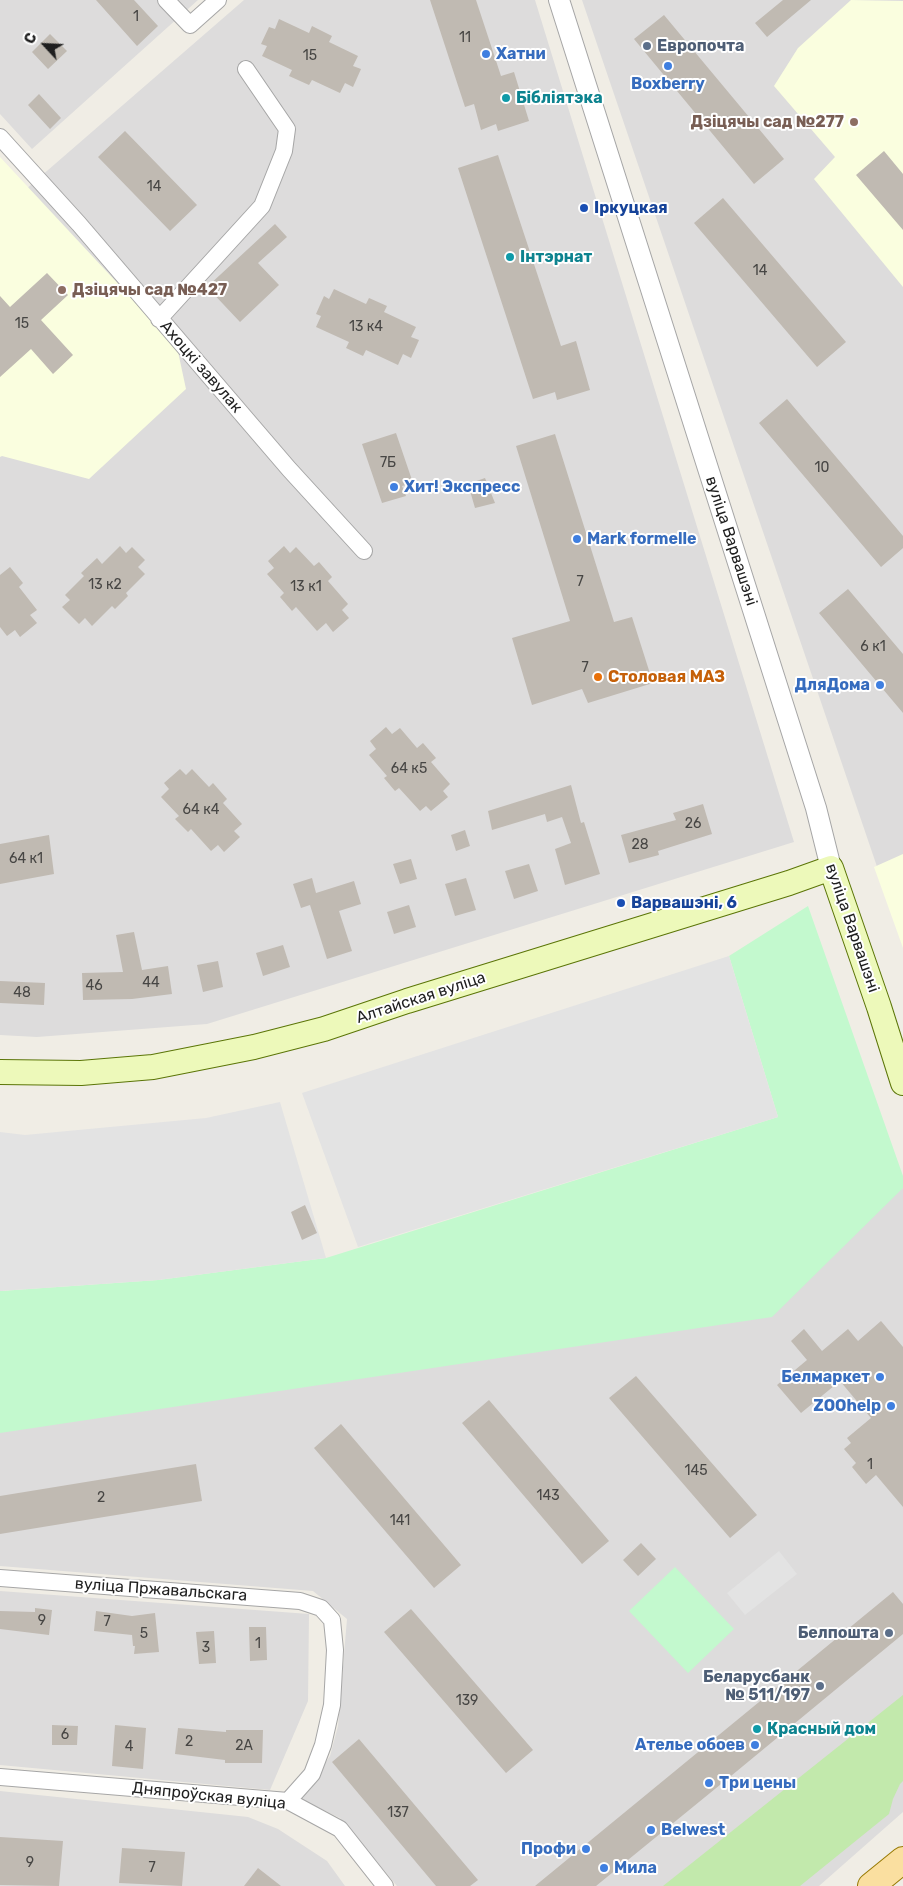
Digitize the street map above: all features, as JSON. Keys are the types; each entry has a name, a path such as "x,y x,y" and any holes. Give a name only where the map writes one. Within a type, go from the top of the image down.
{"main road":[{"name":"Алтайская вуліца","path":"0,1072 81,1073 153,1067 324,1029 407,1001 789,883 831,868"},
{"name":"вуліца Варвашэні","path":"831,868 903,1083"},
{"path":"871,1886 903,1860"}],"street":[{"path":"166,0 190,25 218,0"},
{"name":"вуліца Варвашэні","path":"559,0 816,808 831,868"},
{"path":"160,318 262,206 284,152 287,129 246,70"},
{"name":"Ахоцкі завулак","path":"0,137 79,224 289,469 364,551"},
{"name":"вуліца Пржавальскага","path":"0,1578 300,1600 321,1608 332,1620 335,1650 332,1705 323,1745 312,1774 288,1801"},
{"name":"Дняпроўская вуліца","path":"0,1777 288,1801 340,1829 385,1886"}],"shaded area":[{"path":"0,0 198,0 32,149 0,114"},
{"path":"244,0 535,0 794,842 207,1024 37,1037 0,1035 0,163 25,190"},
{"path":"582,0 903,0 903,943"},
{"name":"Дзіцячы сад №277","path":"851,0 903,1 903,287 814,179 835,157 774,86 798,48"},
{"name":"Дзіцячы сад №427","path":"0,157 177,347 186,389 89,479 0,457"},
{"path":"903,854 903,948 874,867"},
{"path":"729,956 778,1117 358,1247 302,1093"},
{"path":"280,1102 326,1258 158,1280 0,1291 0,1132 25,1135 206,1118"},
{"path":"903,1188 903,1812 819,1886 397,1886 340,1818 300,1799 330,1756 338,1726 347,1619 313,1591 0,1566 0,1432"},
{"path":"779,1551 797,1574 745,1615 727,1593"},
{"path":"0,1591 309,1614 308,1701 270,1790 0,1765"},
{"path":"0,1791 248,1817 278,1829 327,1861 345,1886 0,1886"}],"green space":[{"path":"808,906 903,1176 903,1188 772,1317 0,1433 0,1291 158,1280 326,1258 778,1117 729,956"},
{"path":"675,1567 734,1629 688,1673 629,1611"},
{"path":"903,1695 903,1781 893,1799 889,1814 800,1886 663,1886"}],"building":[{"path":"96,0 134,0 158,26 137,46"},
{"path":"430,0 476,0 501,76 514,72 529,121 498,131 496,124 481,130 474,104 465,107"},
{"path":"783,0 811,0 767,37 755,23"},
{"path":"664,15 784,159 754,184 634,39"},
{"path":"279,19 309,33 312,26 332,36 329,42 358,56 353,66 361,69 353,87 345,83 340,93 312,80 309,85 289,76 292,70 262,56 267,46 261,44 269,27 275,29"},
{"path":"50,34 67,51 48,69 32,52"},
{"path":"39,94 61,118 50,129 28,105"},
{"path":"125,131 197,205 170,231 98,157"},
{"path":"884,151 903,174 903,230 856,175"},
{"name":"Інтэрнат","path":"498,155 561,346 576,341 590,390 557,400 555,392 533,399 458,168"},
{"path":"723,198 846,342 817,367 694,223"},
{"path":"275,224 287,237 258,263 279,285 240,322 207,287"},
{"path":"47,273 68,295 41,320 73,355 53,374 31,349 0,377 0,296 10,307"},
{"path":"334,289 366,304 369,298 387,306 384,312 416,327 411,337 419,340 411,358 403,354 398,365 366,350 363,356 346,348 349,342 316,327 321,316 316,314 324,296 329,299"},
{"path":"787,399 903,536 903,548 881,567 759,423"},
{"path":"396,433 413,483 402,486 406,496 382,503 362,444"},
{"path":"555,434 614,622 632,617 653,683 588,703 582,689 532,705 512,638 570,621 516,446"},
{"path":"485,478 495,503 475,508 468,484"},
{"path":"120,546 126,553 132,547 145,560 138,567 145,574 126,593 128,596 115,609 112,606 92,626 85,618 79,624 62,607 70,600 65,595 84,576 81,573 97,558 102,564"},
{"path":"284,546 290,553 296,547 314,566 319,562 332,577 328,581 348,604 342,610 349,618 333,632 326,623 317,631 296,607 292,611 280,597 284,593 267,574 274,568 268,561"},
{"path":"10,567 23,583 19,587 37,610 30,615 37,623 20,637 15,630 7,636 0,627 0,575"},
{"path":"848,589 903,654 903,713 819,613"},
{"path":"386,727 392,734 400,728 417,748 423,743 436,758 431,762 450,784 443,791 448,797 431,811 426,806 420,811 399,788 395,791 384,778 387,776 369,755 376,749 370,741"},
{"path":"180,769 186,775 192,769 209,787 213,783 227,799 223,803 242,824 234,831 240,837 224,852 218,845 211,851 191,829 188,832 175,819 179,816 161,797 169,789 164,783"},
{"path":"571,785 581,823 584,822 600,874 565,885 555,849 571,843 562,817 547,822 545,814 492,830 488,811"},
{"path":"703,804 712,834 658,851 659,855 629,863 621,835 676,820 673,813"},
{"path":"465,830 470,846 456,851 451,835"},
{"path":"49,835 54,874 0,884 0,844"},
{"path":"411,859 417,879 400,884 393,864"},
{"path":"529,864 538,891 514,899 505,871"},
{"path":"312,878 316,893 354,881 361,904 339,911 352,951 327,959 310,905 301,908 293,884"},
{"path":"466,878 476,910 455,916 445,884"},
{"path":"409,905 416,927 394,934 387,912"},
{"path":"134,932 142,970 168,966 172,994 132,999 83,1000 82,973 123,972 116,935"},
{"path":"283,945 290,967 263,976 256,953"},
{"path":"218,961 223,987 203,992 197,965"},
{"path":"0,981 45,983 44,1005 0,1003"},
{"path":"305,1205 317,1233 302,1240 291,1212"},
{"path":"881,1321 903,1347 903,1507 876,1475 866,1484 852,1467 856,1463 844,1449 851,1443 847,1438 871,1418 840,1381 801,1413 777,1385 807,1360 791,1341 804,1329 822,1351 848,1329 858,1341"},
{"path":"636,1376 757,1515 730,1538 609,1398"},
{"path":"489,1400 609,1541 582,1564 462,1423"},
{"path":"341,1424 461,1565 434,1588 314,1448"},
{"path":"196,1464 202,1501 0,1534 0,1496"},
{"path":"641,1543 656,1559 638,1576 623,1560"},
{"name":"Красный дом","path":"893,1592 903,1604 903,1634 737,1771 596,1886 535,1886"},
{"path":"35,1608 52,1610 49,1635 0,1629 0,1611 35,1612"},
{"path":"411,1609 533,1750 506,1773 384,1632"},
{"path":"96,1611 132,1616 155,1613 159,1652 134,1654 135,1646 133,1646 132,1635 94,1631"},
{"path":"249,1627 266,1627 267,1660 250,1661"},
{"path":"214,1631 216,1663 199,1664 196,1632"},
{"path":"52,1725 78,1726 77,1745 52,1745"},
{"path":"115,1725 146,1728 143,1769 112,1766"},
{"path":"178,1728 226,1732 226,1730 263,1730 262,1763 225,1763 225,1760 175,1754"},
{"path":"359,1739 478,1880 470,1886 436,1886 332,1762"},
{"path":"0,1837 63,1841 59,1886 0,1885"},
{"path":"122,1848 185,1852 182,1886 119,1883"},
{"path":"258,1868 281,1886 244,1886"}],"place":[{"name":"Европочта","path":"647,46"},
{"name":"Хатни","path":"486,54"},
{"name":"Boxberry","path":"668,66"},
{"name":"Бібліятэка","path":"506,98"},
{"name":"Дзіцячы сад №277","path":"854,122"},
{"name":"Іркуцкая","path":"584,208"},
{"name":"Інтэрнат","path":"510,257"},
{"name":"Дзіцячы сад №427","path":"62,290"},
{"name":"Хит! Экспресс","path":"394,487"},
{"name":"Mark formelle","path":"577,539"},
{"name":"Столовая МАЗ","path":"598,677"},
{"name":"ДляДома","path":"880,685"},
{"name":"Варвашэні, 6","path":"621,903"},
{"name":"Белмаркет","path":"880,1377"},
{"name":"ZOOhelp","path":"891,1406"},
{"name":"Белпошта","path":"889,1633"},
{"name":"Беларусбанк № 511/197","path":"820,1686"},
{"name":"Красный дом","path":"757,1729"},
{"name":"Ателье обоев","path":"755,1745"},
{"name":"Три цены","path":"709,1783"},
{"name":"Belwest","path":"651,1830"},
{"name":"Профи","path":"586,1849"},
{"name":"Мила","path":"604,1868"}]}
